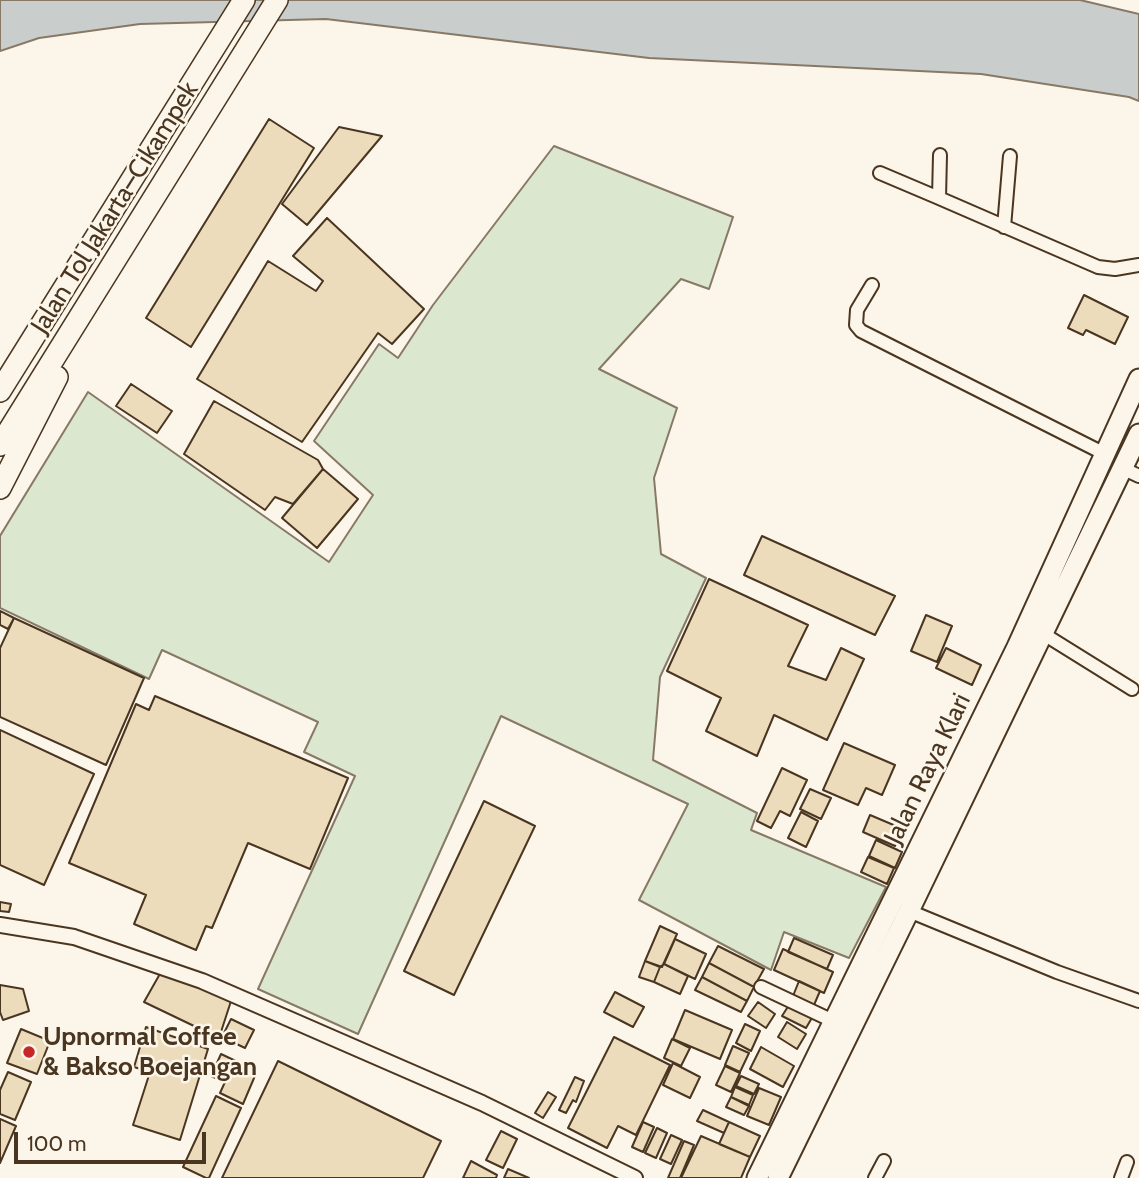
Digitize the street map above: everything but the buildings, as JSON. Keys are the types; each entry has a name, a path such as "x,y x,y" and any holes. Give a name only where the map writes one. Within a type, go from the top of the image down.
{"highway":[{"name":"Jalan Tol Jakarta–Cikampek","path":"0,391 244,0"},
{"name":"Jalan Tol Jakarta–Cikampek","path":"0,445 277,0"},
{"path":"0,488 128,241"},
{"name":"Jalan Raya Klari","path":"757,1178 1017,647 1139,379"},
{"name":"Jalan Raya Klari","path":"778,1178 1041,634 1131,472 1139,434"}],"street":[{"path":"939,198 940,155"},
{"path":"1004,227 1010,156"},
{"path":"880,173 1098,267 1115,269 1139,265"},
{"path":"872,285 857,310 856,325 861,331 1105,454"},
{"path":"1041,634 1132,689"},
{"path":"909,911 1057,972 1139,1001"},
{"path":"0,925 75,937 202,981 482,1103 635,1178"},
{"path":"761,987 833,1021"},
{"path":"875,1178 884,1161"},
{"path":"1121,1178 1127,1162"}],"green space":[{"path":"554,146 733,217 709,289 681,279 599,369 677,408 654,478 661,554 706,578 660,677 653,760 757,813 751,830 886,887 849,958 784,932 771,970 639,900 688,804 501,716 358,1034 258,989 355,776 304,752 318,722 162,650 149,679 0,608 0,536 88,392 329,562 373,495 314,441 379,344 398,358 433,305"}],"shaded area":[{"path":"0,0 1080,0 1139,14 1139,101 1129,97 981,74 649,58 326,19 140,24 39,38 0,51"}],"place":[{"name":"Upnormal Coffee & Bakso Boejangan","path":"29,1052"}]}
